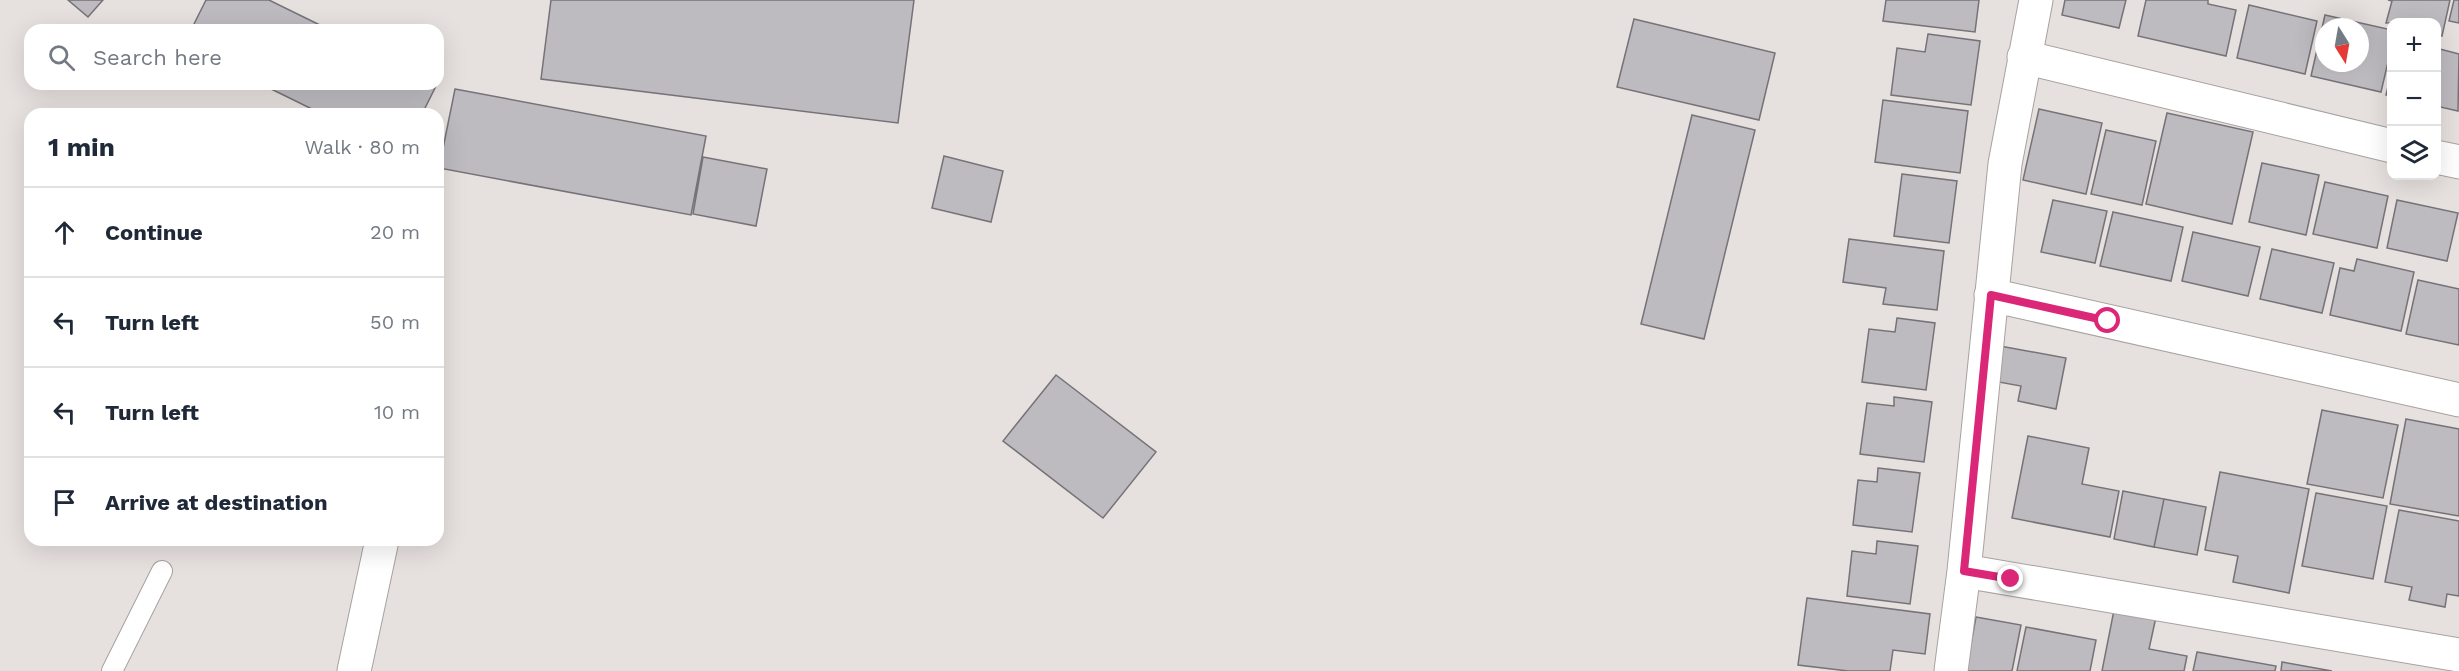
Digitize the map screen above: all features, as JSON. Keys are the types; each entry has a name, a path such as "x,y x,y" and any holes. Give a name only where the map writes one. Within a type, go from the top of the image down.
{"street":[{"path":"1951,671 1964,571 2005,164 2036,0"},
{"path":"2024,57 2387,145"},
{"path":"2441,158 2459,162"},
{"path":"1991,295 2459,400"},
{"path":"354,671 381,546"},
{"path":"1964,571 2459,655"}],"lane":[{"path":"112,671 162,571"}],"building":[{"path":"68,0 103,0 88,17"},
{"path":"206,0 269,0 318,24 194,24"},
{"path":"551,0 914,0 898,123 541,79"},
{"path":"1886,0 1979,0 1975,32 1883,21"},
{"path":"2065,0 2126,0 2119,28 2062,15"},
{"path":"2146,0 2208,0 2208,4 2236,10 2226,56 2138,36"},
{"path":"2388,0 2450,0 2442,36 2441,18 2387,18 2392,1"},
{"path":"2454,0 2459,0 2459,23 2449,21"},
{"path":"2249,5 2315,21 2305,74 2237,58"},
{"path":"1634,19 1775,53 1759,120 1617,87"},
{"path":"2369,25 2387,29 2387,66 2381,92 2311,76 2315,59 2315,72 2369,72"},
{"path":"1928,34 1980,41 1971,105 1891,95 1897,48 1925,52"},
{"path":"2441,49 2459,54 2458,111 2441,107"},
{"path":"455,89 706,136 691,215 444,169 444,143"},
{"path":"273,90 434,90 425,108 310,108"},
{"path":"1883,100 1968,111 1960,173 1875,162"},
{"path":"2039,109 2102,123 2086,194 2023,180"},
{"path":"2167,113 2253,132 2232,224 2146,204"},
{"path":"1692,115 1755,130 1704,339 1641,324"},
{"path":"2106,130 2156,141 2142,205 2091,194"},
{"path":"944,156 1003,171 991,222 932,208"},
{"path":"703,157 767,169 756,226 693,214"},
{"path":"2262,163 2319,175 2306,235 2249,222"},
{"path":"1902,174 1957,181 1949,243 1894,236"},
{"path":"2325,182 2388,196 2377,248 2313,234"},
{"path":"2053,200 2107,211 2095,263 2041,252"},
{"path":"2397,200 2458,213 2447,261 2387,248"},
{"path":"2113,212 2183,227 2171,281 2100,266"},
{"path":"2193,232 2260,247 2248,296 2182,281"},
{"path":"1849,239 1944,251 1937,310 1883,304 1886,288 1843,282"},
{"path":"2272,249 2334,263 2322,313 2260,299"},
{"path":"2357,259 2414,272 2401,331 2330,315 2340,268 2354,271"},
{"path":"2418,280 2459,289 2459,345 2406,334"},
{"path":"1897,318 1935,323 1926,390 1862,382 1869,329 1895,332"},
{"path":"2000,346 2066,358 2056,409 2018,401 2021,386 1993,381"},
{"path":"1056,375 1156,452 1103,518 1003,441"},
{"path":"1894,397 1932,402 1924,462 1860,454 1867,403 1894,406"},
{"path":"2322,410 2398,425 2383,498 2307,484"},
{"path":"2406,419 2459,429 2459,516 2390,504"},
{"path":"2028,436 2089,448 2082,484 2119,491 2110,537 2012,518"},
{"path":"1878,468 1920,473 1912,532 1853,525 1858,480 1877,482"},
{"path":"2220,472 2309,489 2289,593 2233,582 2238,556 2205,550"},
{"path":"2123,491 2164,499 2154,547 2114,539"},
{"path":"2316,493 2387,506 2373,579 2302,566"},
{"path":"2164,499 2206,507 2197,555 2154,547"},
{"path":"2399,510 2459,521 2459,596 2447,594 2445,607 2409,600 2412,587 2385,582"},
{"path":"1877,541 1918,546 1910,604 1847,596 1852,551 1876,554"},
{"path":"1807,598 1930,614 1925,654 1893,650 1890,671 1848,671 1798,665"},
{"path":"2114,610 2156,617 2149,649 2187,656 2184,671 2102,671"},
{"path":"1976,617 2021,625 2012,671 1966,671"},
{"path":"2026,627 2096,640 2090,671 2017,671"},
{"path":"2197,652 2276,666 2275,671 2193,671"},
{"path":"2282,662 2332,671 2281,671"}],"route":[{"path":"2011,579 1964,571 1991,295 2108,321"}]}
